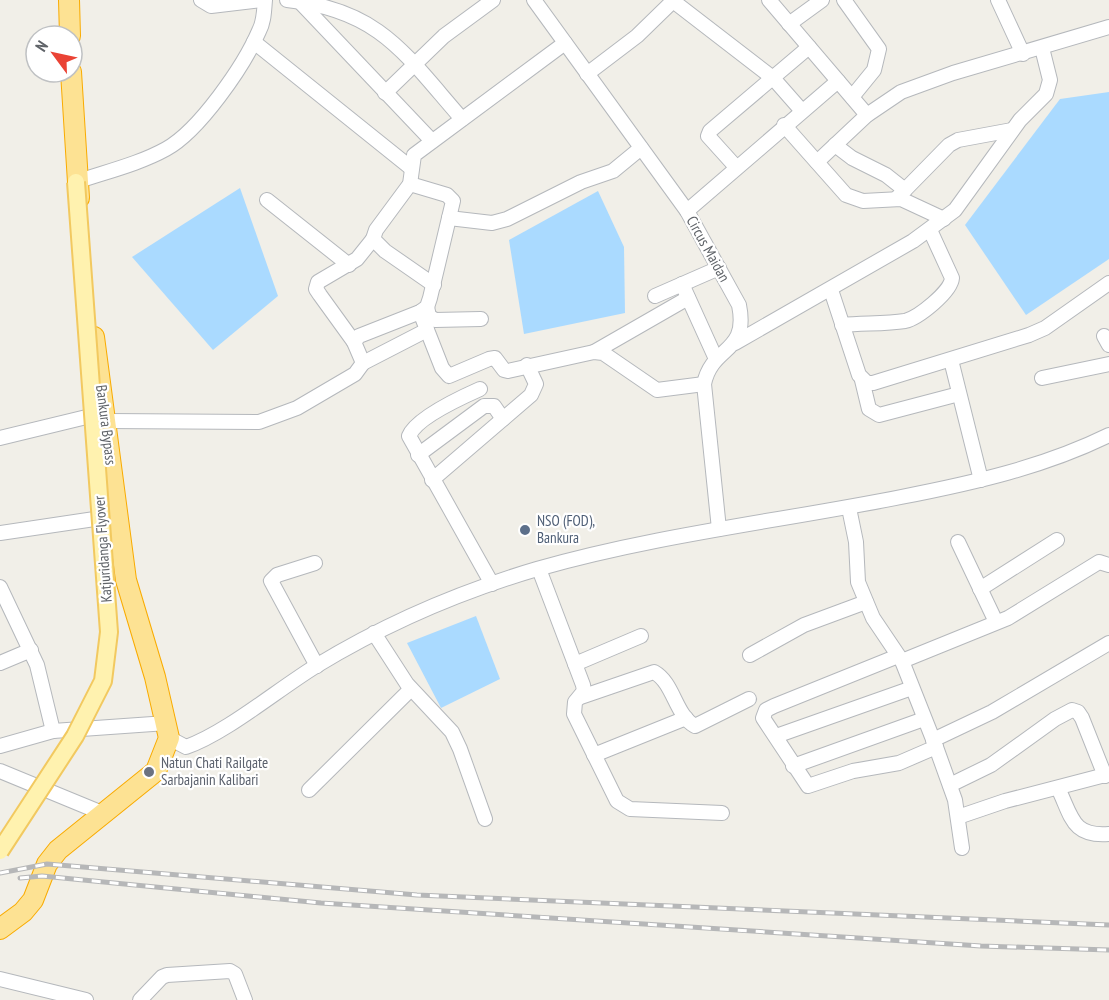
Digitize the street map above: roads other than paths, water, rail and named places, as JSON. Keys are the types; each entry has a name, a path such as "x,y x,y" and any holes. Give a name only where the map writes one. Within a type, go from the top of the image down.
{"highway":[{"path":"69,0 70,24"},
{"name":"Bankura Bypass","path":"72,84 76,182 86,235 92,323 106,417 116,516 126,580 168,730"},
{"path":"0,929 23,912 33,900 45,870 58,850 156,771 168,730"}],"main road":[{"name":"Katjuridanga Flyover","path":"0,851 75,736 103,681 109,632 76,182"}],"street":[{"path":"76,182 165,150 184,137 207,111 254,42 260,30 263,0 211,6 201,0"},
{"path":"385,93 457,25 493,0"},
{"name":"Circus Maidan","path":"534,0 687,211 739,305 742,318 740,333 735,343"},
{"path":"769,0 867,115"},
{"path":"789,24 822,0"},
{"path":"844,0 879,49 874,70 852,97"},
{"path":"998,0 1023,54"},
{"path":"293,1 323,5 366,22 414,65 462,119"},
{"path":"293,1 432,141"},
{"path":"587,74 637,36 674,1 773,78 802,111"},
{"path":"817,162 867,115 901,92 1109,27"},
{"path":"254,42 411,168"},
{"path":"363,363 354,342 316,289 318,282 349,265 365,252 373,239 375,230 410,184 414,155 565,43"},
{"path":"736,167 708,136 716,126 809,47"},
{"path":"719,529 704,384 711,364 735,343 831,290 930,230 964,200 1012,130 1046,94 1049,88 1042,48"},
{"path":"687,211 838,81"},
{"path":"784,126 854,200 900,194 949,145 958,140 1012,130"},
{"path":"835,145 852,158 879,170 900,194 913,203 944,219"},
{"path":"449,218 492,223 507,219 581,182 606,174 641,148"},
{"path":"410,184 451,198 453,201 434,285 423,309 427,330 442,368 449,376 495,358 504,370 508,371 594,352 603,353 612,358 657,390 704,384"},
{"path":"267,200 349,265"},
{"path":"842,325 906,321 945,294 952,284 952,278 930,230"},
{"path":"373,239 385,251 434,285"},
{"path":"655,296 719,268"},
{"path":"862,380 873,383 1029,335 1046,328 1109,283"},
{"path":"682,284 716,359"},
{"path":"831,290 862,380 868,409 879,415 959,394"},
{"path":"594,352 688,298"},
{"path":"354,342 366,331 423,309"},
{"path":"423,309 435,320 481,319"},
{"path":"0,438 106,417 259,422 297,408 355,374 363,363 427,330"},
{"path":"951,360 981,480"},
{"path":"1042,378 1109,364"},
{"path":"432,480 534,390 536,384 527,365"},
{"path":"480,389 445,406 411,431 410,441 492,584"},
{"path":"418,455 484,406 494,406 503,419"},
{"path":"0,746 53,730 168,730 186,747 203,741 317,666 374,633 433,605 492,584 539,569 719,529 849,508 981,480 1049,460 1109,435"},
{"path":"849,508 856,542 858,582 873,618 900,658 935,743 950,785 958,817 962,848"},
{"path":"0,533 116,516"},
{"path":"980,589 1057,540"},
{"path":"958,542 996,622"},
{"path":"315,562 276,575 272,581 317,666"},
{"path":"1109,565 1099,562 996,622 766,710 763,718 803,783 815,786 853,771 899,763 992,712 1109,643"},
{"path":"539,569 583,685 580,697 573,707 574,714 617,801 630,809 722,813"},
{"path":"0,587 37,665 53,730"},
{"path":"750,655 804,625 866,602"},
{"path":"374,633 411,689 452,732 484,819"},
{"path":"575,664 641,636"},
{"path":"0,663 31,650"},
{"path":"580,697 654,672 669,689 686,718 695,726 749,699"},
{"path":"776,736 912,688"},
{"path":"309,790 411,689"},
{"path":"950,785 991,765 1055,719 1072,710 1078,712 1082,718 1107,775 958,817"},
{"path":"594,754 686,718"},
{"path":"794,766 924,719"},
{"path":"0,771 102,813"},
{"path":"1058,788 1081,830 1092,835 1109,834"},
{"path":"140,1000 162,976 230,971 236,974 245,1000"},
{"path":"0,979 19,986 86,1000"},
{"path":"19,986 19,1000"}],"water":[{"path":"1109,92 1109,259 1026,315 965,225 1060,99"},
{"path":"240,188 278,296 213,350 132,257"},
{"path":"598,191 624,247 625,313 524,334 509,240"},
{"path":"476,616 500,679 441,708 407,643"}],"railway":[{"path":"0,873 47,864 417,895 1109,925"},
{"path":"20,878 42,876 321,903 981,946 1109,950"}],"place":[{"name":"NSO (FOD), Bankura","path":"525,530"},
{"name":"Natun Chati Railgate Sarbajanin Kalibari","path":"149,772"}]}
